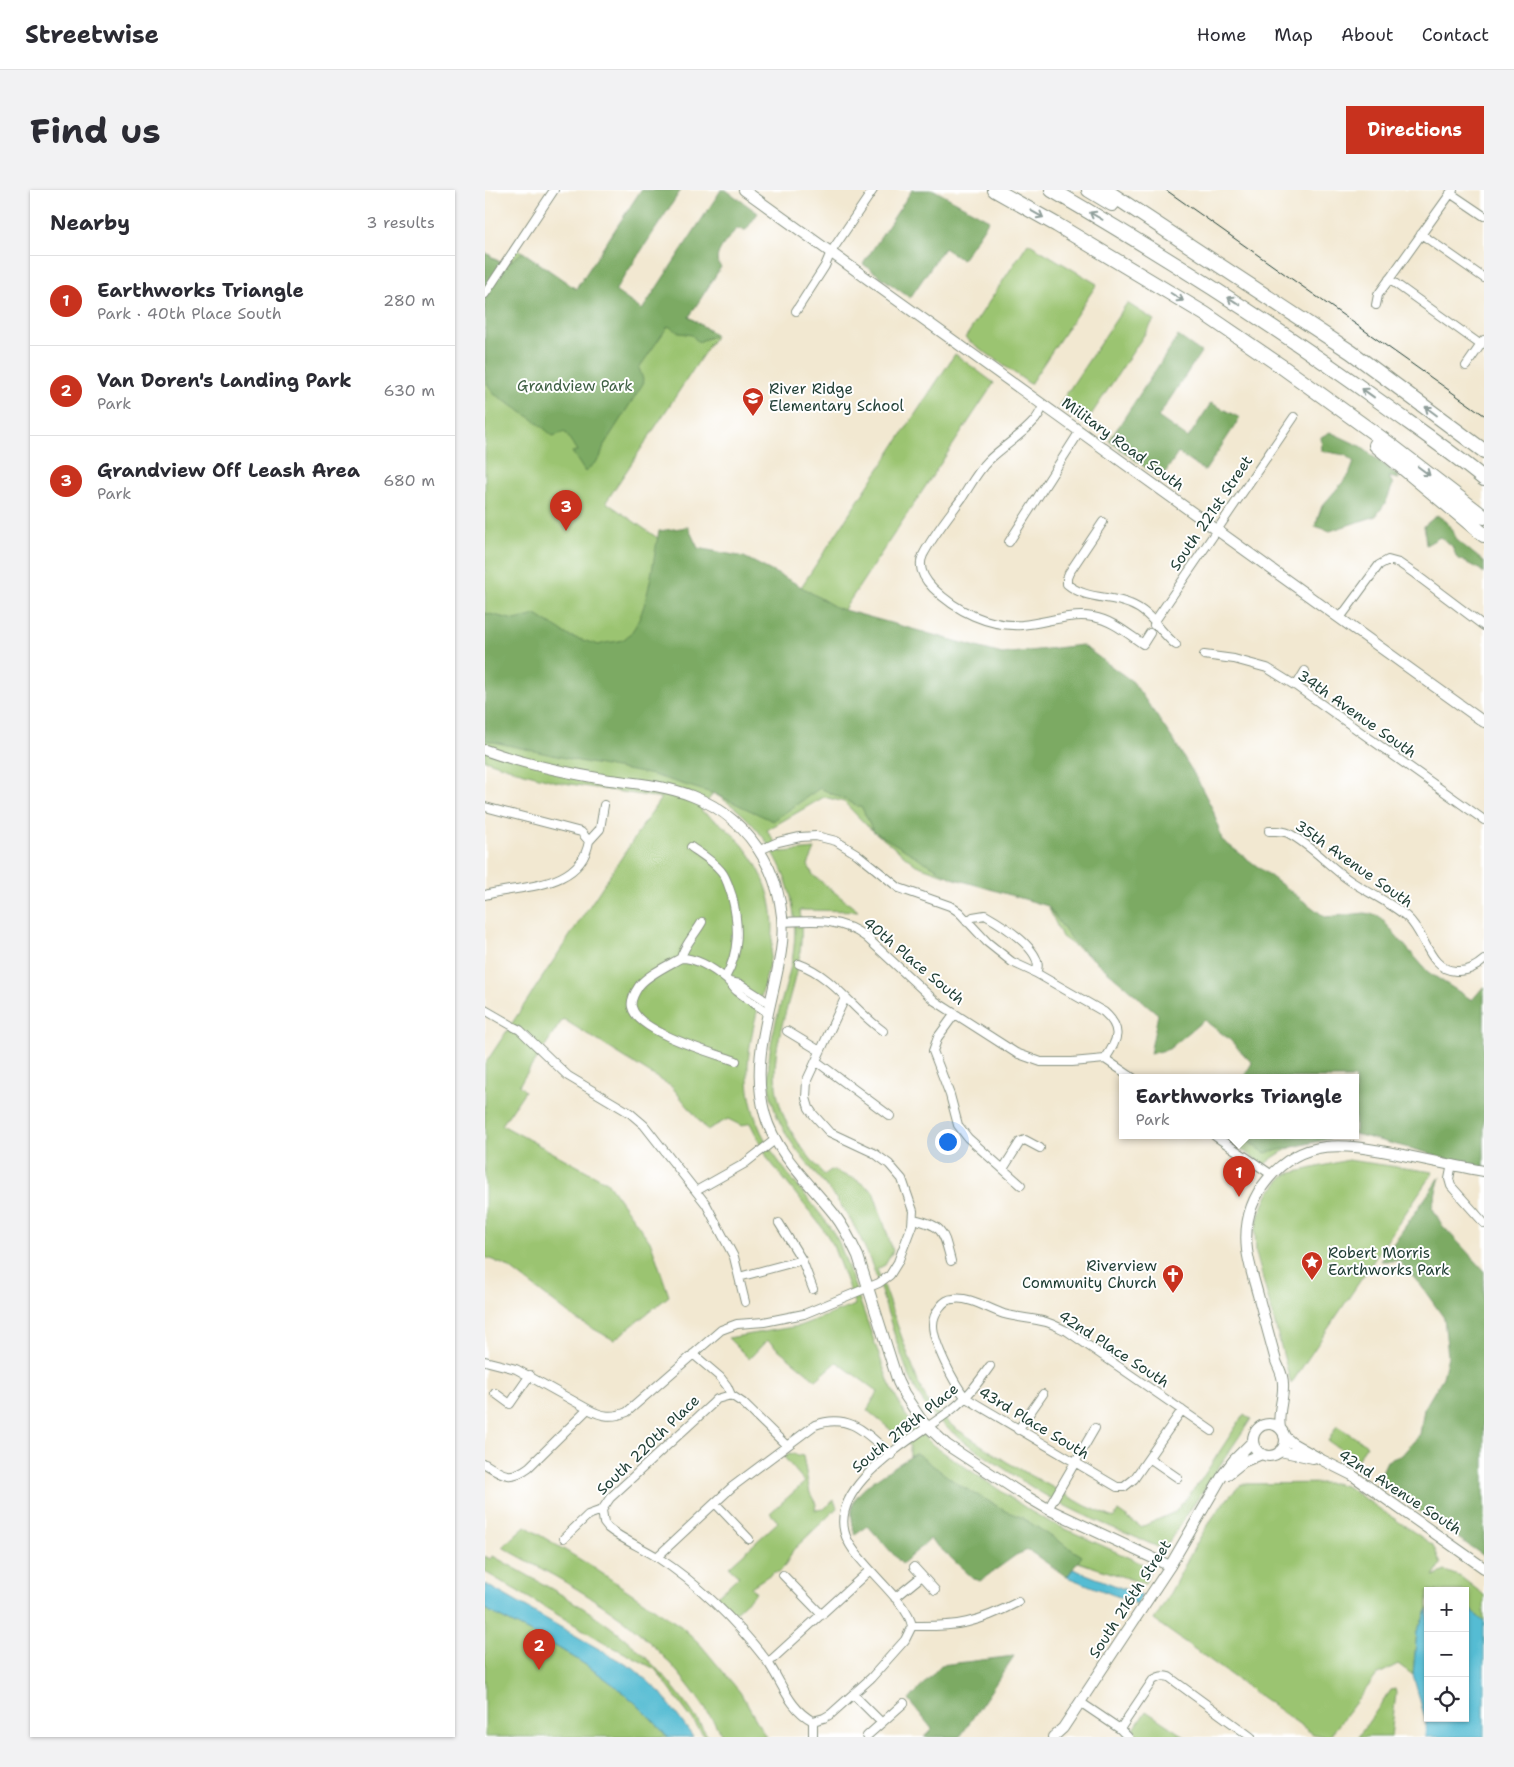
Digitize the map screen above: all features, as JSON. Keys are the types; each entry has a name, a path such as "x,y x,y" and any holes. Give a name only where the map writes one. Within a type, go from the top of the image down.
{"highway":[{"path":"995,190 1181,299 1281,366 1392,446 1484,517"},
{"path":"1052,190 1131,236 1274,327 1484,478"},
{"path":"1089,190 1228,276 1295,314"},
{"path":"1105,190 1351,352 1484,451"},
{"path":"1281,366 1484,535"}],"street":[{"path":"485,294 554,190"},
{"name":"Military Road South","path":"744,190 1484,722"},
{"path":"796,312 825,266 831,252 873,190"},
{"path":"1376,305 1378,295 1451,192 1484,216"},
{"path":"1421,234 1484,278"},
{"path":"1389,279 1482,343 1466,366"},
{"name":"South 221st Street","path":"1044,405 1034,421 979,471 942,524 923,556 921,564 925,580 941,595 961,610 973,616 1004,624 1022,625 1066,617 1092,617 1111,623 1143,644 1215,530 1294,417"},
{"path":"1009,542 1080,431"},
{"path":"1103,522 1069,572 1067,584 1083,594 1115,599 1141,609 1153,626 1176,645"},
{"path":"1340,618 1379,565 1388,560 1404,567 1484,626"},
{"name":"34th Avenue South","path":"1204,655 1234,659 1267,668 1296,686 1484,820"},
{"path":"1296,686 1305,671"},
{"path":"485,750 549,769 670,790 694,797 712,806 749,836 760,850 774,881 783,922 778,966 768,1008 759,1070 765,1115 776,1139 795,1167 845,1230 858,1256 898,1382 911,1406 928,1427 947,1445 1019,1492 1048,1509 1170,1566"},
{"path":"485,895 539,886 558,879 579,863 588,847 589,841 599,829 604,805"},
{"path":"485,807 581,832 589,841"},
{"name":"35th Avenue South","path":"1269,831 1279,830 1287,833 1357,886 1407,916 1420,931 1435,961 1444,968 1461,971 1475,967 1484,960"},
{"path":"760,850 778,842 801,837 816,836 836,841 857,854 899,888 950,906 959,912 987,942 1007,958 1104,1012 1113,1020 1117,1032 1115,1045 1105,1059 1127,1074"},
{"path":"691,847 722,872 734,904 738,936 727,980"},
{"path":"967,922 973,917 985,915 1016,934 1038,961 1036,973"},
{"path":"681,958 682,952 702,922"},
{"name":"40th Place South","path":"783,922 836,922 854,929 921,990 954,1015 1016,1053 1031,1059 1051,1063 1105,1059"},
{"path":"735,1061 665,1036 641,1020 633,1012 631,1005 639,985 681,958 690,958 727,980 740,984 768,1008"},
{"path":"799,964 824,977 860,1013 883,1031"},
{"path":"485,1360 510,1366 597,1414 618,1416 627,1412 728,1326 748,1322 764,1322 804,1314 868,1288 890,1275 908,1239 913,1219 913,1210 902,1178 874,1153 829,1132 820,1124 809,1108 807,1098 807,1080 845,998"},
{"path":"485,1010 520,1030 568,1076 615,1103 636,1118 706,1204 732,1252 745,1302"},
{"path":"954,1015 936,1043 934,1056 948,1088 958,1125 968,1138 1021,1185"},
{"path":"787,1031 820,1051"},
{"path":"816,1061 890,1116"},
{"path":"696,1191 744,1164 776,1139"},
{"path":"1219,1139 1272,1175"},
{"path":"1003,1169 1020,1142 1025,1140 1040,1148"},
{"path":"1278,1366 1276,1370 1278,1397 1271,1416 1266,1424 1257,1429 1253,1441 1256,1449 1262,1454 1273,1455 1280,1451 1284,1445 1279,1418 1283,1385 1281,1369 1278,1366 1251,1271 1246,1241 1248,1217 1252,1204 1262,1186 1277,1169 1311,1149 1343,1145 1368,1148 1484,1171"},
{"path":"1452,1164 1449,1179 1451,1186 1484,1223"},
{"path":"913,1219 925,1222 940,1230 951,1261"},
{"path":"779,1223 802,1260 813,1289"},
{"path":"739,1277 802,1260"},
{"name":"42nd Place South","path":"939,1308 951,1299 961,1299 972,1301 1008,1315 1045,1321 1057,1326 1212,1430"},
{"name":"43rd Place South","path":"939,1308 933,1321 935,1336 952,1378 965,1398 1111,1485 1124,1488 1134,1479 1149,1458"},
{"path":"693,1354 720,1377 731,1395 743,1403 787,1446"},
{"name":"South 218th Place","path":"870,1570 848,1541 843,1524 842,1515 857,1484 891,1455 965,1398 990,1366"},
{"path":"495,1393 510,1404 530,1376"},
{"path":"1019,1430 1043,1394"},
{"name":"South 220th Place","path":"564,1538 588,1515 602,1510 610,1498 717,1399 731,1395"},
{"path":"485,1464 503,1475 513,1476 521,1474 588,1409"},
{"path":"1179,1478 1149,1458 1182,1410"},
{"path":"657,1557 731,1487 815,1425 827,1421 836,1421 855,1425 891,1455"},
{"path":"1266,1424 1274,1425 1282,1432"},
{"path":"1048,1509 1095,1428"},
{"name":"42nd Avenue South","path":"1282,1432 1292,1443 1352,1475 1484,1568"},
{"name":"South 216th Street","path":"1053,1737 1061,1732 1170,1566 1229,1466 1253,1441"},
{"name":"42nd Avenue South","path":"1280,1451 1322,1460"},
{"name":"South 216th Street","path":"1219,1484 1243,1462 1262,1454"},
{"path":"715,1502 749,1539"},
{"path":"602,1510 604,1523 608,1528 657,1557 703,1591 729,1617 768,1663 795,1708 813,1721 831,1714 854,1695 896,1652 908,1636 912,1626 911,1620 895,1598 870,1570 768,1663"},
{"path":"914,1567 935,1590"},
{"path":"783,1575 822,1615"},
{"path":"895,1598 922,1576"},
{"path":"912,1626 943,1626 974,1622 1018,1602"},
{"path":"1119,1729 1153,1680 1159,1676 1169,1678 1251,1737"},
{"path":"854,1695 882,1723"},
{"path":"1080,1702 1128,1737"},
{"path":"867,1736 904,1703"},
{"path":"813,1721 813,1737"}],"green space":[{"name":"Grandview Park","path":"641,190 681,190 615,291 642,310 721,190 726,190 758,213 746,230 736,229 721,248 717,258 721,267 689,317 716,335 698,342 692,335 680,333 668,326 639,368 644,382 604,445 600,458 585,472 572,452 577,451 565,432 553,436 534,420 494,394 485,380 485,252 504,266 523,252 576,289"},
{"path":"912,190 934,190 989,220 962,260 944,248 910,298 863,264"},
{"path":"1028,243 1097,284 1030,384 965,338"},
{"name":"Grandview Park","path":"515,247 576,289 579,283 642,310 673,306 716,335 606,502 778,622 955,354 994,383 839,617 1160,1006 1062,937 1047,904 1006,889 941,874 916,865 867,826 844,802 824,797 767,830 781,852 815,849 808,865 813,875 858,911 800,910 800,950 777,1046 776,1086 781,1107 790,1129 824,1175 831,1170 855,1179 873,1191 893,1251 885,1265 877,1269 918,1382 927,1400 936,1412 955,1428 1007,1462 1086,1506 1114,1518 1118,1511 1141,1527 1175,1512 1201,1480 1244,1414 1251,1419 1166,1546 1158,1547 1068,1508 1040,1492 957,1436 937,1418 920,1396 905,1365 879,1284 864,1245 844,1209 796,1149 777,1116 771,1097 769,1062 771,1045 792,960 795,935 793,910 788,886 779,864 767,843 752,824 734,807 713,793 701,811 728,830 749,853 760,872 770,902 773,931 770,959 750,1043 748,1072 751,1102 757,1122 777,1158 828,1224 839,1242 889,1383 905,1414 934,1446 1032,1512 1145,1565 1149,1573 1145,1584 1078,1562 910,1462 910,1446 867,1410 878,1392 837,1362 816,1380 767,1340 749,1359 728,1338 799,1326 855,1305 832,1243 821,1226 768,1159 750,1123 742,1126 728,1119 707,1130 672,1087 563,1019 519,1085 525,1091 502,1125 607,1182 651,1243 669,1296 614,1340 577,1320 507,1266 485,1257 485,1064 661,798 557,782 485,760 485,252 503,264"},
{"path":"1127,303 1154,320 1085,424 1059,405"},
{"path":"1178,336 1201,352 1158,417 1188,438 1211,403 1240,418 1205,471 1178,453 1161,479 1109,441"},
{"path":"1330,432 1360,446 1396,474 1399,479 1389,477 1393,484 1386,502 1376,516 1330,531 1315,526 1322,506 1349,475 1354,462 1345,455 1322,451 1321,437"},
{"path":"1437,515 1447,522 1458,541 1484,562 1484,573 1457,558 1452,546 1440,537 1426,545 1424,526"},
{"path":"688,527 698,548 744,557 793,582 837,608 1002,654 1082,645 1133,682 1174,741 1197,779 1213,810 1222,840 1325,917 1365,913 1379,916 1428,972 1472,1000 1484,986 1484,1172 1432,1154 1359,1135 1359,1074 1245,1074 1252,1063 1229,1039 1204,1020 1169,1049 1150,1054 1158,1014 1073,942 1048,906 952,878 873,831 862,808 820,788 773,821 715,794 653,775 485,740 485,613 515,620 536,615 569,636 599,645 624,639 639,620 644,605 659,531"},
{"path":"1226,1139 1323,1139 1292,1147 1264,1165"},
{"path":"1244,1139 1328,1139 1265,1153"},
{"name":"Robert Morris Earthworks Park","path":"1348,1160 1433,1172 1291,1384 1256,1253 1255,1230 1259,1215 1269,1193 1287,1174"},
{"path":"1440,1177 1432,1207 1442,1225 1484,1270 1484,1556 1392,1492 1380,1476 1387,1461 1402,1455 1420,1434 1424,1409 1443,1377 1448,1356 1444,1318 1422,1287 1399,1261 1381,1261"},
{"path":"1337,1426 1367,1445 1357,1460 1328,1441"},
{"path":"789,1453 803,1456 810,1493 816,1504 815,1510 824,1509 834,1500 837,1508 793,1550 780,1572 774,1572 751,1587 756,1593 733,1614 716,1597 739,1576 729,1567 778,1522 770,1513 805,1482 784,1457"},
{"path":"916,1453 959,1485 1008,1512 1021,1517 1082,1556 1067,1577 1028,1550 1016,1555 980,1581 973,1578 930,1539 902,1564 868,1526 855,1535 852,1512 856,1497 890,1469"},
{"path":"1334,1483 1346,1486 1433,1545 1441,1564 1434,1576 1445,1571 1461,1577 1484,1595 1484,1622 1469,1609 1469,1587 1424,1587 1424,1617 1417,1631 1413,1675 1398,1664 1377,1675 1329,1737 1313,1734 1154,1620 1193,1549 1215,1514 1242,1484"},
{"path":"525,1526 591,1566 682,1627 700,1644 740,1692 766,1737 723,1737 702,1704 678,1673 636,1630 621,1618 563,1581 502,1547"},
{"path":"485,1556 490,1559 493,1556 549,1588 591,1613 619,1634 649,1660 675,1689 708,1737 705,1737 655,1669 609,1645 485,1572"},
{"path":"485,1609 550,1643 598,1673 642,1709 667,1737 485,1737"},
{"path":"1014,1656 960,1737 924,1737 932,1729 909,1700 941,1665"},
{"path":"1395,1689 1391,1737 1358,1737 1391,1690"},
{"path":"1146,1711 1185,1737 1139,1737 1134,1729"}],"water":[{"path":"1073,1569 1142,1596 1137,1604 1067,1577"},
{"path":"485,1584 634,1669 661,1693 693,1737 667,1737 642,1709 598,1673 550,1643 485,1609"},
{"path":"1469,1609 1484,1622 1484,1737 1425,1737 1426,1722 1469,1722"},
{"path":"1424,1617 1424,1715 1413,1675 1417,1631"}],"tram line":[{"path":"1166,190 1484,415"}],"place":[{"name":"River Ridge Elementary School","path":"753,417"},
{"name":"Grandview Off Leash Area","path":"566,531"},
{"name":"Earthworks Triangle","path":"1239,1197"},
{"name":"Robert Morris Earthworks Park","path":"1312,1281"},
{"name":"Riverview Community Church","path":"1173,1294"},
{"name":"Van Doren's Landing Park","path":"539,1670"}]}
